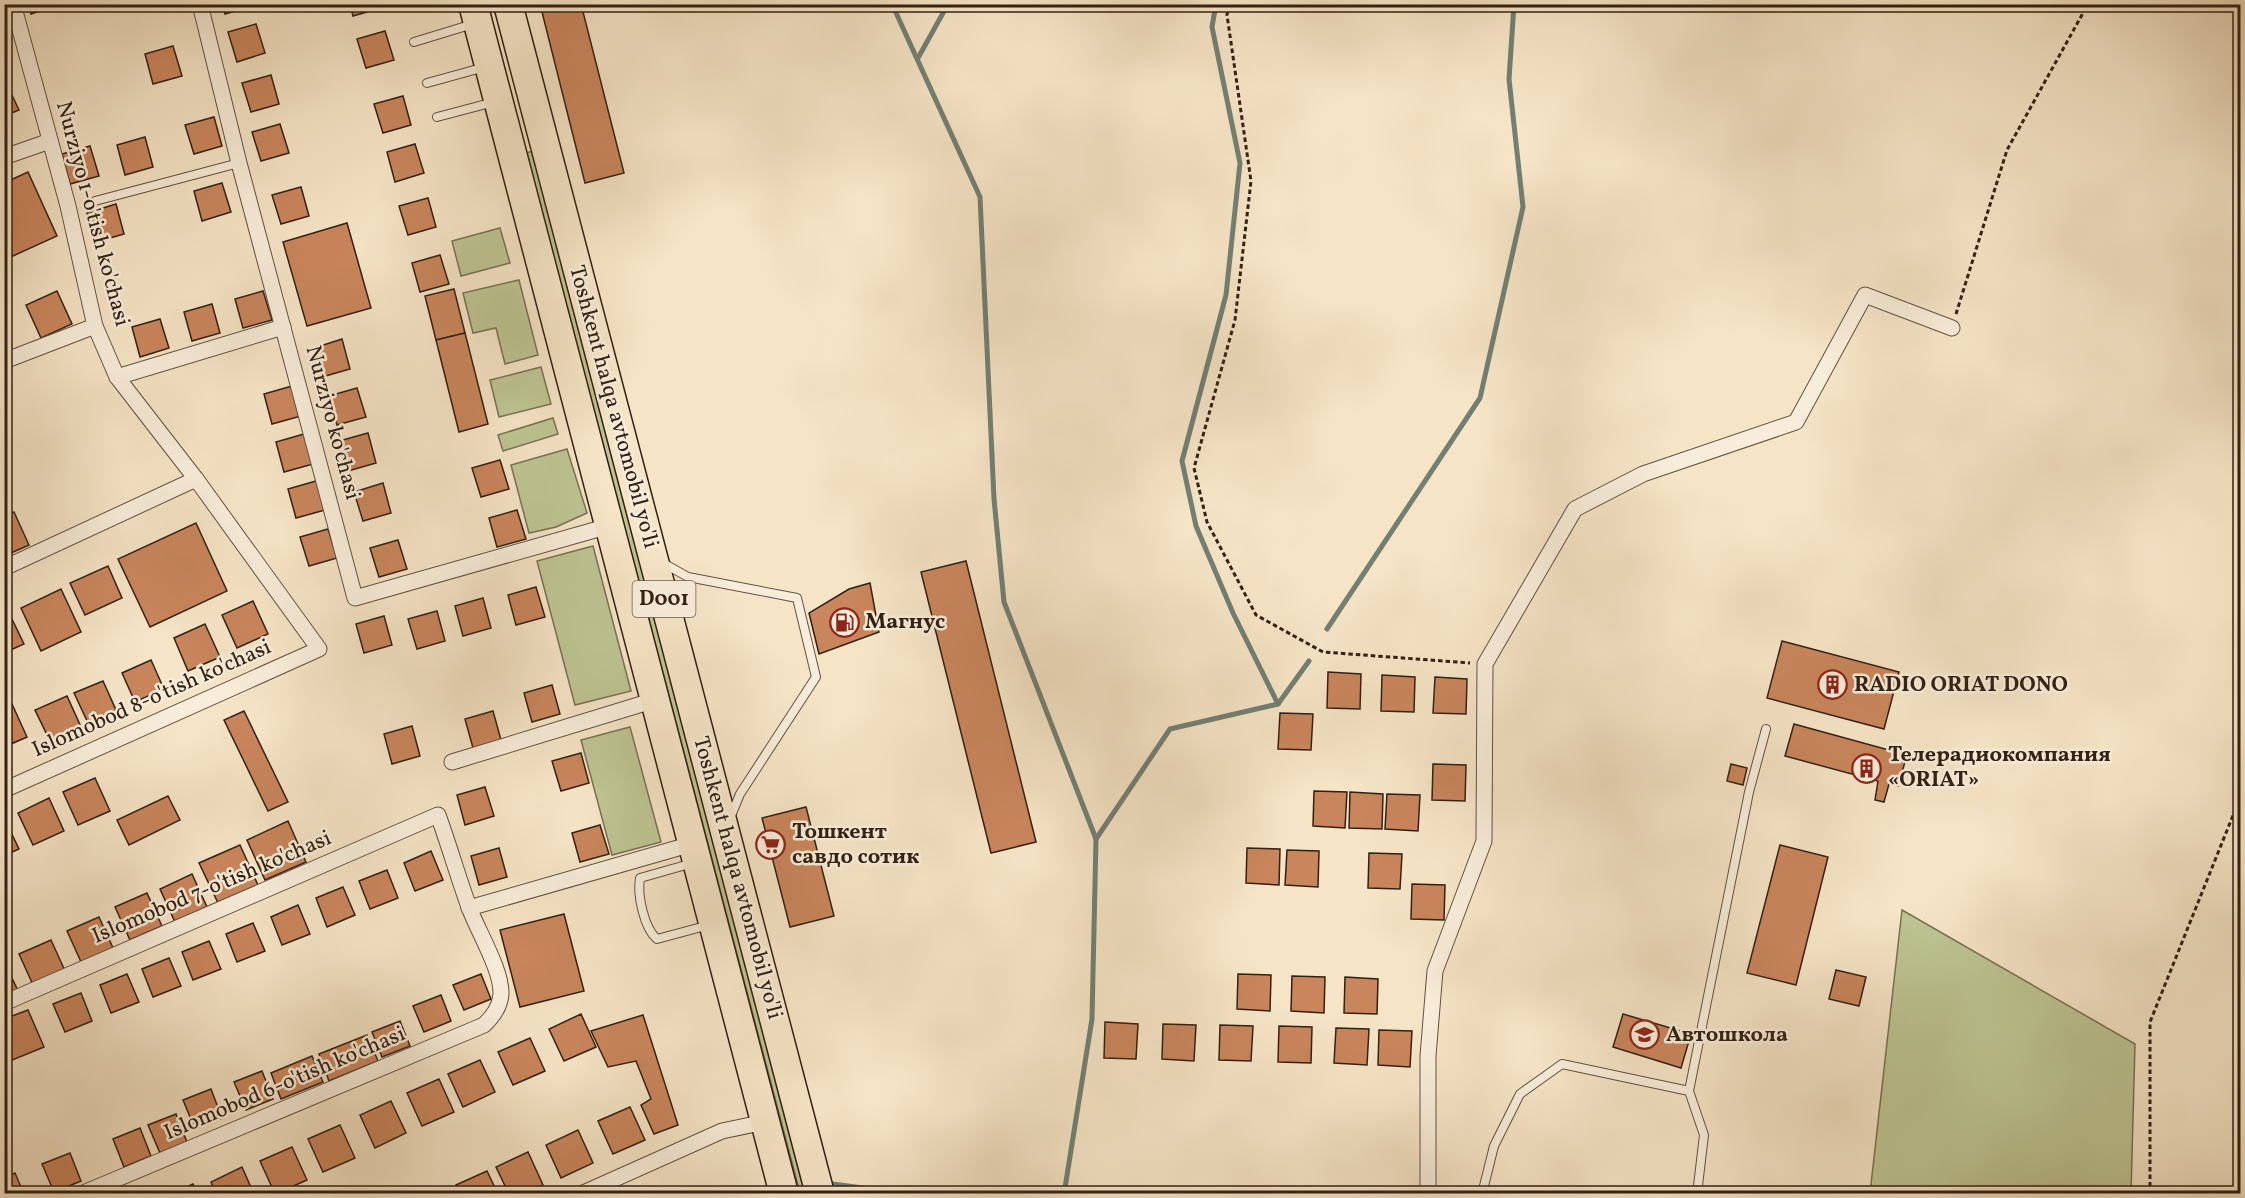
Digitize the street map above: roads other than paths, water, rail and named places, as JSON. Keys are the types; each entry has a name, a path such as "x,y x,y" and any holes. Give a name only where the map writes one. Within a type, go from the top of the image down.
{"highway":[{"name":"Toshkent halqa avtomobil yo'li","path":"508,4 819,1194"},
{"name":"Toshkent halqa avtomobil yo'li","path":"475,14 784,1194"},
{"path":"500,109 535,108"}],"street":[{"name":"Nurziyo 1-o'tish ko'chasi","path":"13,4 50,141 95,326 117,377 196,479 319,649"},
{"name":"Nurziyo ko'chasi","path":"200,4 239,163 355,598 609,526"},
{"path":"4,157 50,141"},
{"path":"1428,1194 1428,1056 1435,971 1484,841 1485,664 1575,509 1643,474 1796,422 1865,295 1952,328"},
{"path":"4,362 95,326"},
{"path":"117,377 283,327"},
{"path":"4,568 196,479"},
{"name":"Islomobod 8-o'tish ko'chasi","path":"4,790 319,649"},
{"path":"452,762 655,700"},
{"name":"Islomobod 7-o'tish ko'chasi","path":"4,1003 438,815 469,908"},
{"path":"469,908 695,853"},
{"name":"Islomobod 6-o'tish ko'chasi","path":"81,1194 483,1025 499,1005 501,992 498,978 469,908"},
{"path":"581,1194 722,1131 765,1122"}],"lane":[{"path":"414,42 475,14"},
{"path":"427,83 489,66"},
{"path":"437,117 500,109"},
{"path":"95,201 239,163"},
{"path":"653,557 688,577 797,598 816,677 740,794 724,831"},
{"path":"1697,1194 1704,1135 1689,1091 1749,792 1766,729"},
{"path":"695,853 639,878 638,891 651,934 657,939 713,924"},
{"path":"1482,1194 1494,1146 1520,1094 1562,1064 1689,1091"}],"waterway":[{"path":"892,4 980,197 994,499 1004,602 1096,839 1092,1019 1064,1194"},
{"path":"918,58 948,4"},
{"path":"1216,4 1212,27 1240,163 1226,295 1182,461 1196,526 1233,613 1278,704"},
{"path":"1327,629 1480,398 1523,207 1509,79 1514,4"},
{"path":"1096,839 1170,729 1278,704 1309,661"},
{"path":"833,1184 907,1194"}],"place":[{"name":"Магнус","path":"844,622"},
{"name":"RADIO ORIAT DONO","path":"1833,685"},
{"name":"Телерадиокомпания «ORIAT»","path":"1867,768"},
{"name":"Тошкент савдо сотик","path":"771,845"},
{"name":"Автошкола","path":"1645,1035"}]}
